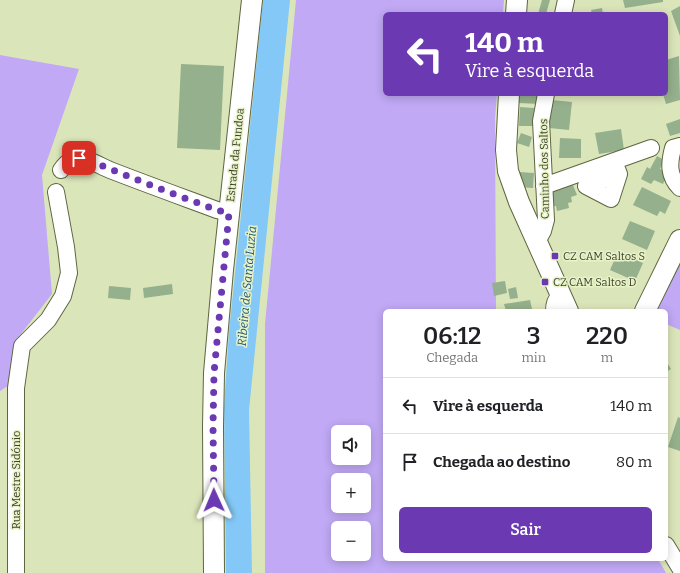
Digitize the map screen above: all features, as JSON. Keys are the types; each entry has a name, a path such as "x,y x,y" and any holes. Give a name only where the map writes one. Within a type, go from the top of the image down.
{"main road":[{"name":"Estrada da Fundoa","path":"214,573 214,373 229,213 252,0"},
{"path":"516,12 517,0"},
{"path":"509,96 506,150 508,171 561,305"},
{"path":"646,309 680,240"}],"street":[{"path":"563,12 566,0"},
{"name":"Caminho dos Saltos","path":"537,242 543,232 546,220 541,121 546,96"},
{"path":"680,146 673,148 670,161 670,170 675,183 680,188"},
{"path":"544,186 617,167 651,148"},
{"path":"61,170 65,164 79,158 229,213"},
{"name":"Rua Mestre Sidónio","path":"16,573 16,388 22,346 48,320 63,296 69,274 66,247 56,192"},
{"path":"668,548 680,568"}],"shaded area":[{"path":"296,0 504,0 503,12 383,12 383,96 497,96 495,119 496,309 383,309 383,561 659,561 666,573 265,573 265,324"},
{"path":"0,55 79,69 42,175 52,294 17,339 11,384 0,391"},
{"path":"680,262 680,330 668,325 668,309 658,309"}],"water":[{"name":"Ribeira de Santa Luzia","path":"263,0 290,0 249,410 252,573 226,573 224,407 229,332"}],"building":[{"path":"542,0 550,0 547,12 539,12"},
{"path":"623,0 663,0 663,2 625,8"},
{"path":"680,6 680,36 671,11"},
{"path":"602,8 603,12 592,12 591,10"},
{"path":"679,56 680,100 666,104 664,96 668,96 668,59"},
{"path":"181,64 224,66 220,150 177,148"},
{"path":"519,96 541,96 540,104 519,103"},
{"path":"552,100 572,102 569,130 549,128"},
{"path":"520,107 534,108 533,126 519,126"},
{"path":"680,119 680,133 670,136 666,124"},
{"path":"621,129 624,150 599,154 595,133"},
{"path":"521,133 532,137 529,147 517,143"},
{"path":"560,138 581,139 581,158 559,158"},
{"path":"657,156 664,160 660,169 668,173 663,184 654,180 651,184 641,179 647,167 650,169"},
{"path":"519,172 534,173 533,188 518,187"},
{"path":"571,180 577,195 571,197 572,202 568,203 569,208 557,211 556,206 551,206 551,189"},
{"path":"642,187 671,201 665,214 660,211 657,216 633,205"},
{"path":"630,221 655,231 647,250 622,239"},
{"path":"618,252 643,263 635,281 610,270"},
{"path":"505,281 507,293 494,296 492,283"},
{"path":"172,284 173,294 144,298 143,288"},
{"path":"109,286 131,288 130,300 108,298"},
{"path":"516,287 518,298 510,299 508,289"},
{"path":"530,300 532,309 505,309 504,304"},
{"path":"678,417 680,418 680,451 668,447"}],"place":[{"name":"CZ CAM Saltos S","path":"555,256"},
{"name":"CZ CAM Saltos D","path":"545,282"}],"route":[{"path":"79,158 217,210 229,213 214,373 214,500"}]}
